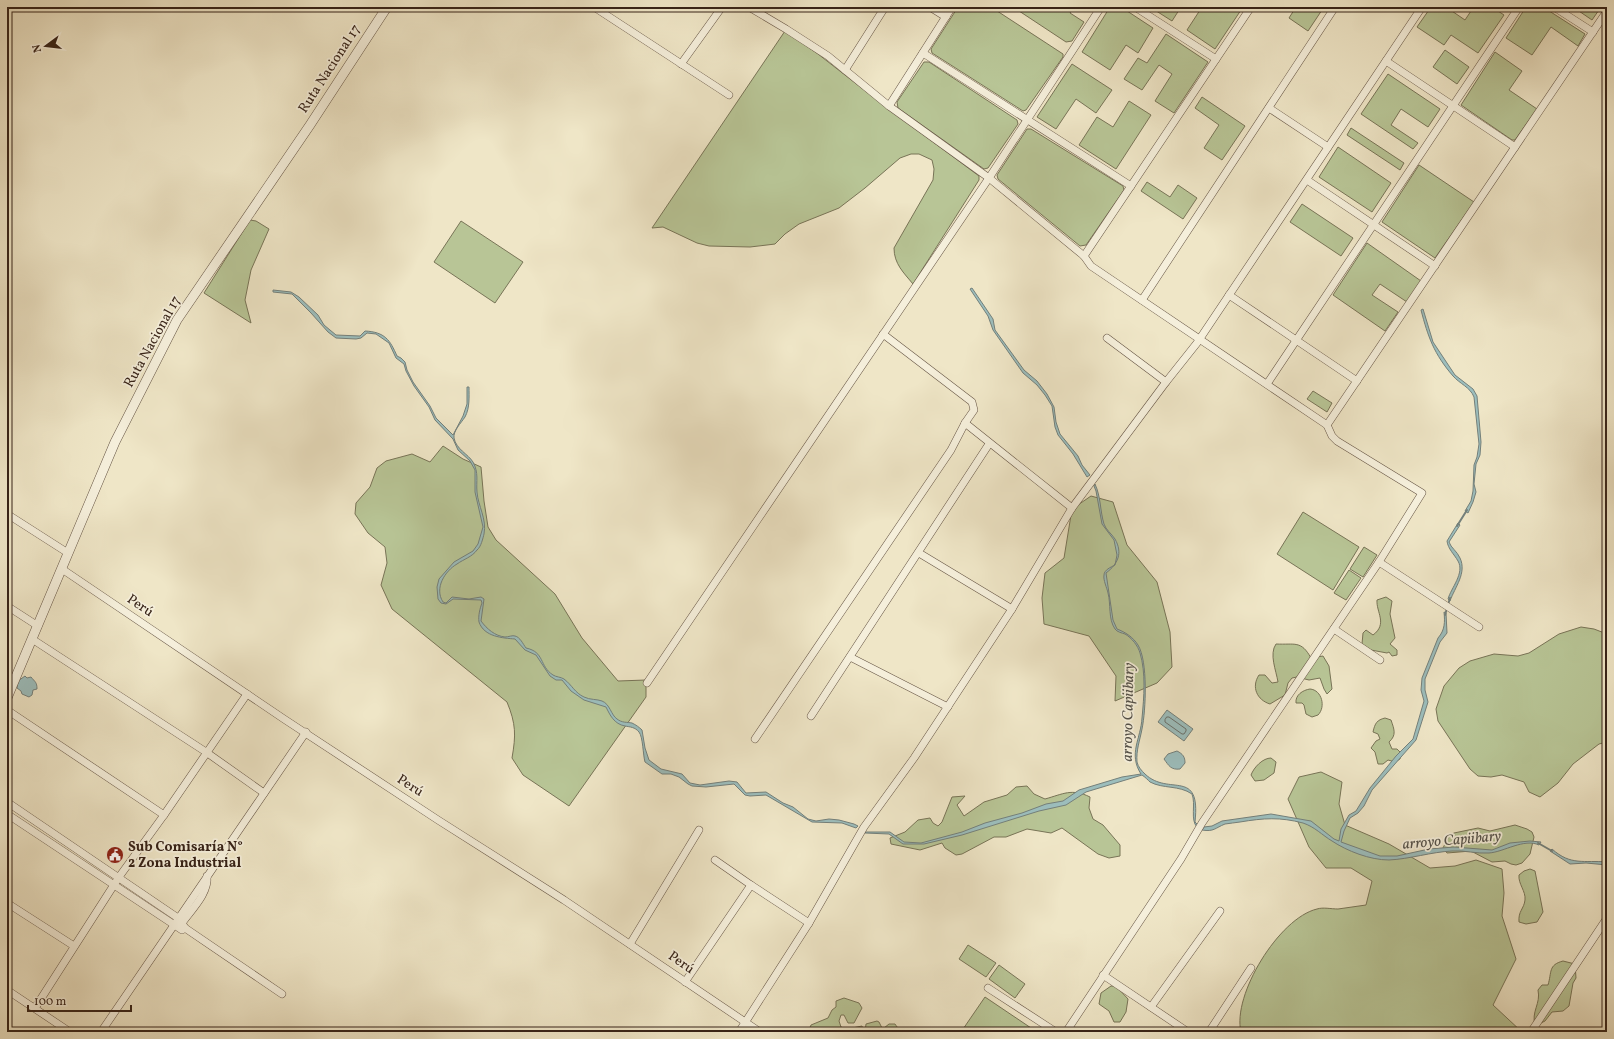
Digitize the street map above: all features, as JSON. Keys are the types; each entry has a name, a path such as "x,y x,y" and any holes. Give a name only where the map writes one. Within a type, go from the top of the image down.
{"street":[{"name":"Ruta Nacional 17","path":"7,698 115,442 177,320 310,125 387,7"},
{"path":"594,7 729,95"},
{"path":"681,64 722,7"},
{"path":"749,7 828,56 889,106 989,178 1084,256 1091,266 1327,425 1332,436 1337,441 1422,493 1379,562 1202,823 1181,858 1066,1032"},
{"path":"845,70 885,7"},
{"path":"930,7 946,17"},
{"path":"889,106 952,7"},
{"path":"647,683 989,178 1101,7"},
{"path":"1135,7 1216,59"},
{"path":"1084,256 1251,7"},
{"path":"1142,300 1335,7"},
{"path":"739,1032 809,923 864,827 914,758 1012,609 1072,508 1200,339 1422,7"},
{"path":"1267,384 1519,7"},
{"path":"1554,7 1593,32"},
{"path":"1327,425 1607,11"},
{"path":"923,53 1131,186"},
{"path":"1386,61 1515,147"},
{"path":"1269,108 1328,147"},
{"path":"1306,180 1435,266"},
{"path":"1229,295 1357,380"},
{"path":"754,739 951,450 964,423 974,410 972,402 883,334"},
{"path":"1107,338 1166,382"},
{"path":"964,423 1072,508"},
{"path":"811,716 989,444"},
{"path":"7,514 68,553"},
{"path":"919,553 1012,609"},
{"path":"1379,562 1479,627"},
{"name":"Perú","path":"62,569 247,694 630,944 760,1032"},
{"path":"7,606 38,626"},
{"path":"1334,629 1380,660"},
{"path":"32,639 206,752 264,793"},
{"path":"850,657 948,707"},
{"path":"35,1008 119,877 164,815 247,694"},
{"path":"7,710 164,815"},
{"path":"7,814 115,884 174,925 182,924 200,899 208,884 207,876 306,732"},
{"path":"7,802 119,877 182,924 282,994"},
{"path":"630,944 699,830"},
{"path":"715,860 809,923"},
{"path":"685,982 751,885"},
{"path":"7,903 74,946"},
{"path":"1152,1007 1220,911"},
{"path":"1531,1032 1607,918"},
{"path":"101,1032 174,925"},
{"path":"1209,1032 1251,968"},
{"path":"1104,975 1188,1032"},
{"path":"988,988 1056,1032"},
{"path":"7,990 70,1032"}],"green space":[{"path":"958,7 991,7 1063,54 1063,57 1026,110 1023,111 932,53 931,49"},
{"path":"1013,7 1074,7 1070,13 1084,22 1072,41 1066,42"},
{"path":"1110,7 1121,7 1153,28 1138,53 1126,45 1110,70 1082,52"},
{"path":"1150,7 1181,7 1172,21"},
{"path":"1202,7 1243,7 1215,49 1187,30"},
{"path":"1296,7 1324,7 1308,31 1289,18"},
{"path":"1431,7 1446,7 1465,20 1473,8 1472,7 1492,7 1504,15 1478,53 1451,35 1444,45 1417,27"},
{"path":"1526,7 1543,7 1585,34 1578,46 1551,27 1532,55 1506,38"},
{"path":"1573,7 1601,7 1592,20"},
{"path":"785,31 818,54 979,176 979,180 913,284 898,264 894,254 894,248 933,180 934,169 932,160 919,154 911,154 900,158 839,208 799,224 785,234 775,244 750,247 709,246 697,243 663,227 652,228"},
{"path":"1166,34 1208,62 1174,113 1155,101 1172,74 1159,65 1142,90 1124,79 1138,58 1147,63"},
{"path":"1445,50 1469,67 1457,84 1433,67"},
{"path":"1495,52 1522,71 1509,90 1537,109 1515,140 1512,140 1461,105"},
{"path":"924,62 929,62 1017,120 1018,124 988,168 984,169 898,108 897,102"},
{"path":"1072,64 1112,90 1096,113 1076,99 1056,129 1037,117"},
{"path":"1388,74 1440,109 1428,127 1401,109 1391,125 1418,143 1413,149 1361,114"},
{"path":"1202,97 1245,126 1222,160 1204,148 1219,125 1195,108"},
{"path":"1129,101 1151,115 1116,169 1079,145 1097,117 1113,127"},
{"path":"1351,128 1404,163 1400,170 1347,135"},
{"path":"1027,129 1031,129 1123,186 1124,190 1086,245 1080,246 998,179 997,175"},
{"path":"1338,147 1391,183 1372,212 1319,177"},
{"path":"1419,165 1474,202 1435,258 1382,222"},
{"path":"1147,182 1170,197 1178,185 1197,198 1183,219 1141,191"},
{"path":"1302,204 1353,238 1341,256 1290,222"},
{"path":"250,220 256,221 269,229 251,270 245,300 251,323 204,293"},
{"path":"461,221 523,262 495,303 434,262"},
{"path":"1367,243 1421,281 1407,302 1380,284 1372,295 1398,312 1385,331 1333,295"},
{"path":"1313,391 1332,403 1327,412 1307,399"},
{"path":"443,446 463,459 481,467 488,527 496,540 555,594 582,638 618,681 646,680 646,697 569,806 523,775 512,758 514,723 507,702 392,609 381,585 387,563 385,547 368,533 355,514 356,503 370,487 377,468 386,461 412,454 430,462"},
{"path":"1091,496 1113,502 1127,545 1157,582 1170,632 1172,667 1157,683 1115,701 1116,676 1089,636 1044,624 1042,598 1045,573 1064,558 1072,509"},
{"path":"1303,512 1359,547 1333,590 1277,554"},
{"path":"1364,547 1377,555 1363,577 1350,569"},
{"path":"1349,570 1361,578 1346,600 1334,593"},
{"path":"1386,597 1392,601 1390,614 1395,638 1390,644 1397,650 1397,655 1392,656 1389,652 1387,653 1371,650 1362,644 1363,633 1366,630 1373,635 1380,627 1381,622 1377,600"},
{"path":"1581,627 1594,629 1607,634 1607,742 1599,744 1573,764 1558,783 1540,797 1529,792 1524,782 1502,775 1491,777 1478,776 1470,769 1438,721 1436,709 1444,686 1459,668 1470,661 1494,654 1518,656 1529,653 1559,634"},
{"path":"1276,644 1293,644 1301,646 1311,658 1323,656 1329,666 1332,689 1327,694 1320,678 1309,680 1297,677 1292,678 1288,683 1285,695 1270,704 1265,702 1257,692 1256,684 1259,675 1265,675 1272,683 1278,682 1273,657"},
{"path":"1310,689 1317,692 1322,699 1322,708 1320,712 1318,715 1312,717 1306,714 1302,703 1296,703 1300,693"},
{"path":"1385,718 1391,720 1394,729 1393,737 1389,742 1392,749 1397,749 1401,753 1400,759 1395,762 1388,760 1383,764 1378,764 1375,752 1371,748 1376,741 1380,739 1378,734 1373,732 1377,722"},
{"path":"1271,758 1276,762 1274,773 1264,780 1255,781 1251,775 1254,769 1262,761"},
{"path":"1321,772 1342,782 1339,804 1345,825 1389,844 1430,868 1455,866 1476,860 1502,869 1504,893 1502,916 1516,959 1493,1005 1522,1032 1241,1032 1240,1016 1244,998 1251,979 1261,960 1274,942 1288,927 1302,915 1317,909 1338,909 1366,905 1372,881 1351,868 1326,868 1309,847 1288,799 1299,777"},
{"path":"1027,786 1034,794 1045,799 1073,792 1090,797 1089,808 1093,819 1103,825 1120,845 1120,856 1109,858 1098,854 1062,828 1051,833 1027,829 1006,837 994,837 962,854 956,855 945,848 942,843 920,850 891,844 890,838 905,832 918,820 930,818 933,823 938,826 942,822 952,797 965,796 957,805 964,816 984,802 1007,795 1016,787"},
{"path":"1515,825 1532,832 1534,837 1530,854 1522,863 1516,865 1505,861 1492,862 1471,851 1447,853 1443,848 1449,836 1454,833 1478,828 1490,831"},
{"path":"1530,869 1535,871 1543,912 1537,922 1526,924 1519,922 1519,915 1524,906 1525,897 1519,875"},
{"path":"968,945 996,963 986,977 959,959"},
{"path":"1563,961 1575,964 1576,978 1573,983 1569,1006 1563,1011 1552,1012 1545,1021 1535,1026 1534,1016 1539,995 1538,990 1542,985 1548,985 1551,970 1555,965"},
{"path":"999,965 1025,984 1015,998 989,979"},
{"path":"1111,986 1116,986 1128,999 1126,1012 1120,1022 1114,1022 1109,1011 1099,1004 1101,993"},
{"path":"985,997 1037,1032 961,1032"},
{"path":"844,998 859,1003 862,1008 854,1023 848,1023 844,1015 841,1015 839,1021 841,1027 847,1029 862,1026 862,1032 833,1032 834,1030 832,1028 829,1028 829,1032 808,1032 811,1025 828,1018 832,1010 836,1007 836,1001"},
{"path":"877,1021 882,1028 889,1024 895,1024 900,1030 911,1030 910,1032 865,1032 866,1024"}],"water":[{"path":"972,288 993,319 995,330 1024,370 1037,381 1047,394 1054,407 1056,422 1060,434 1078,456 1082,465 1090,475 1087,477 1073,454 1058,435 1055,427 1052,406 1037,385 1023,373 993,330 988,316 970,289"},
{"path":"273,290 291,292 299,297 318,315 324,325 336,335 360,336 365,331 377,333 386,338 392,345 397,356 405,362 413,382 430,406 436,418 453,435 463,416 467,404 467,387 469,387 468,410 456,430 454,438 457,445 471,459 475,466 477,473 478,497 485,528 481,545 478,549 448,571 442,580 440,591 443,602 446,603 452,597 469,599 481,597 484,599 481,621 486,627 495,634 501,636 517,637 526,648 532,650 539,656 546,668 553,675 564,679 584,697 605,702 615,717 619,720 632,723 640,728 642,730 649,760 661,769 682,774 690,783 700,785 729,781 737,782 746,793 766,792 783,803 793,807 808,819 816,821 829,819 839,820 858,826 856,828 842,823 812,822 766,795 745,795 734,784 706,787 692,786 679,777 671,774 662,774 645,762 640,734 637,730 621,725 613,719 606,707 584,700 571,691 562,680 556,680 550,676 536,655 525,650 515,639 494,636 485,631 479,622 479,612 482,603 481,600 453,599 446,604 441,603 438,599 437,587 439,579 454,562 473,551 478,544 483,527 475,492 475,470 470,461 458,450 453,439 435,420 429,407 414,386 404,364 396,358 389,343 376,334 367,333 361,338 356,339 336,338 328,332 292,294 273,292"},
{"path":"1423,309 1433,342 1455,375 1473,389 1477,396 1481,442 1480,455 1476,464 1474,484 1476,492 1468,513 1465,511 1471,501 1474,465 1479,444 1474,397 1470,391 1446,368 1436,353 1426,329 1421,310"},
{"path":"1095,484 1104,524 1115,539 1119,549 1118,558 1115,563 1117,555 1114,540 1102,524 1094,486"},
{"path":"1458,523 1460,525 1449,542 1460,558 1462,569 1460,580 1450,601 1448,599 1459,575 1460,566 1447,541"},
{"path":"1114,566 1106,573 1113,620 1117,629 1129,635 1138,645 1141,652 1145,674 1144,710 1142,729 1138,745 1137,762 1140,769 1154,780 1188,789 1193,795 1196,805 1195,822 1198,825 1197,827 1195,824 1193,816 1192,794 1182,789 1160,786 1150,782 1142,775 1086,792 1066,805 1039,811 962,835 924,844 903,844 889,834 865,833 890,832 904,842 921,843 962,832 985,823 1022,813 1046,804 1063,801 1079,790 1122,777 1141,774 1137,767 1135,753 1141,725 1144,693 1142,661 1136,645 1128,636 1118,632 1111,621 1109,597 1104,573"},
{"path":"1444,612 1446,613 1447,633 1440,642 1425,679 1425,690 1428,702 1416,740 1372,790 1364,806 1358,813 1350,818 1341,842 1380,856 1397,856 1429,849 1454,847 1492,850 1510,843 1530,841 1541,842 1539,845 1527,843 1489,853 1452,851 1382,860 1367,857 1338,845 1315,829 1303,823 1287,820 1257,820 1225,824 1212,830 1202,830 1204,827 1212,826 1222,821 1271,814 1311,821 1334,839 1339,841 1341,829 1349,815 1356,811 1370,788 1396,756 1413,739 1424,701 1421,690 1422,678 1443,629"},
{"path":"25,676 27,678 31,677 37,685 37,689 33,690 32,695 29,697 22,694 17,688 18,681"},
{"path":"1167,710 1193,729 1184,741 1158,722"},
{"path":"1177,751 1185,759 1185,763 1180,769 1174,769 1167,764 1164,759 1168,754"},
{"path":"1552,849 1565,858 1578,861 1607,862 1607,865 1586,863 1570,864 1550,851"}],"waterway":[{"path":"1457,526 1467,510"},
{"path":"1445,615 1450,598"},
{"name":"arroyo Capiibary","path":"1538,843 1552,851"}],"place":[{"name":"Sub Comisaría N° 2 Zona Industrial","path":"115,855"}]}
